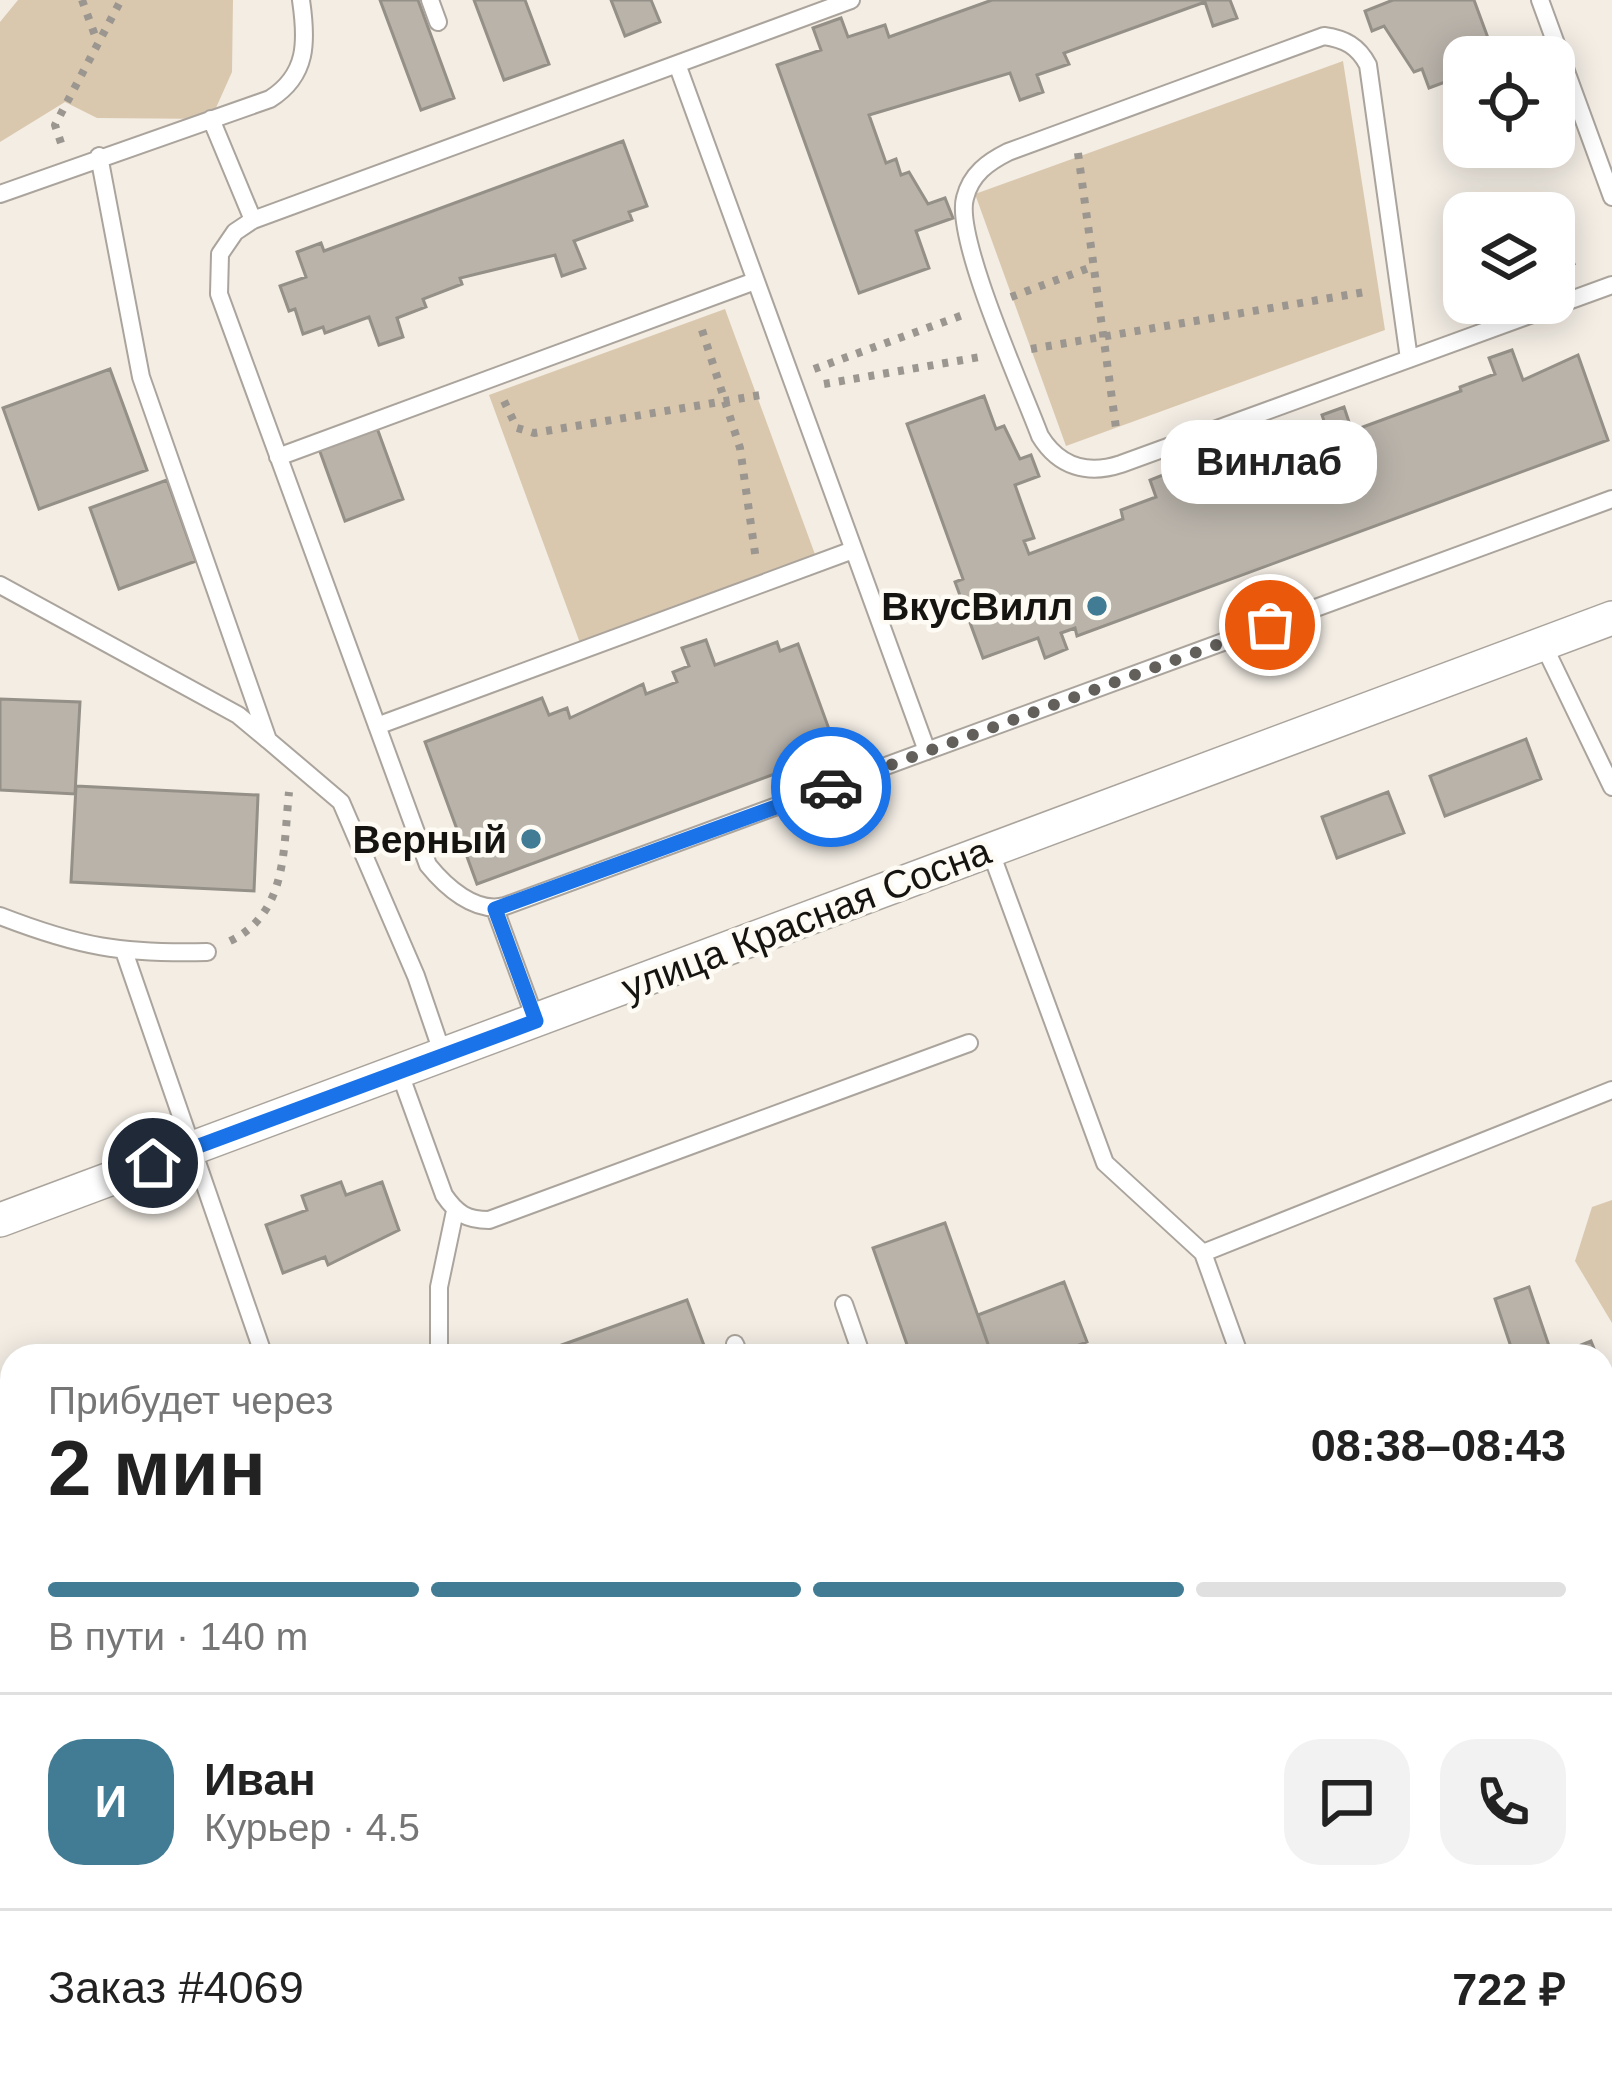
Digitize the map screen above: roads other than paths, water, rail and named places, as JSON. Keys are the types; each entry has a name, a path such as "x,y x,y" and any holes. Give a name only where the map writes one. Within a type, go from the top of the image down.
{"street":[{"name":"улица Красная Сосна","path":"0,1220 1612,618"}],"lane":[{"path":"0,194 288,88 304,60 301,0"},
{"path":"430,0 439,22"},
{"path":"851,0 253,220 235,232 217,272 219,294 428,865 452,890 495,909 1612,499"},
{"path":"1540,0 1612,197"},
{"path":"1409,359 1370,77 1363,56 1349,43 1324,36 1074,128 992,160 970,185 963,227 1048,449 1085,470 1121,464 1612,285"},
{"path":"676,64 927,752"},
{"path":"211,119 253,220"},
{"path":"99,156 141,377 208,557 268,740"},
{"path":"278,457 755,281"},
{"path":"377,726 854,550"},
{"path":"0,585 238,715 341,802 416,976 443,1055"},
{"path":"1543,644 1612,799"},
{"path":"990,850 1105,1163 1203,1252 1236,1344"},
{"path":"495,909 536,1021"},
{"path":"0,916 65,941 124,954 207,952"},
{"path":"124,954 260,1344"},
{"path":"455,1211 489,1220 969,1043"},
{"path":"399,1071 455,1211 439,1287 439,1344"},
{"path":"1203,1252 1612,1090"},
{"path":"844,1304 858,1344"}],"place":[{"name":"ВкусВилл","path":"1097,606"},
{"name":"Винлаб","path":"1270,625"},
{"name":"Верный","path":"531,839"}]}
